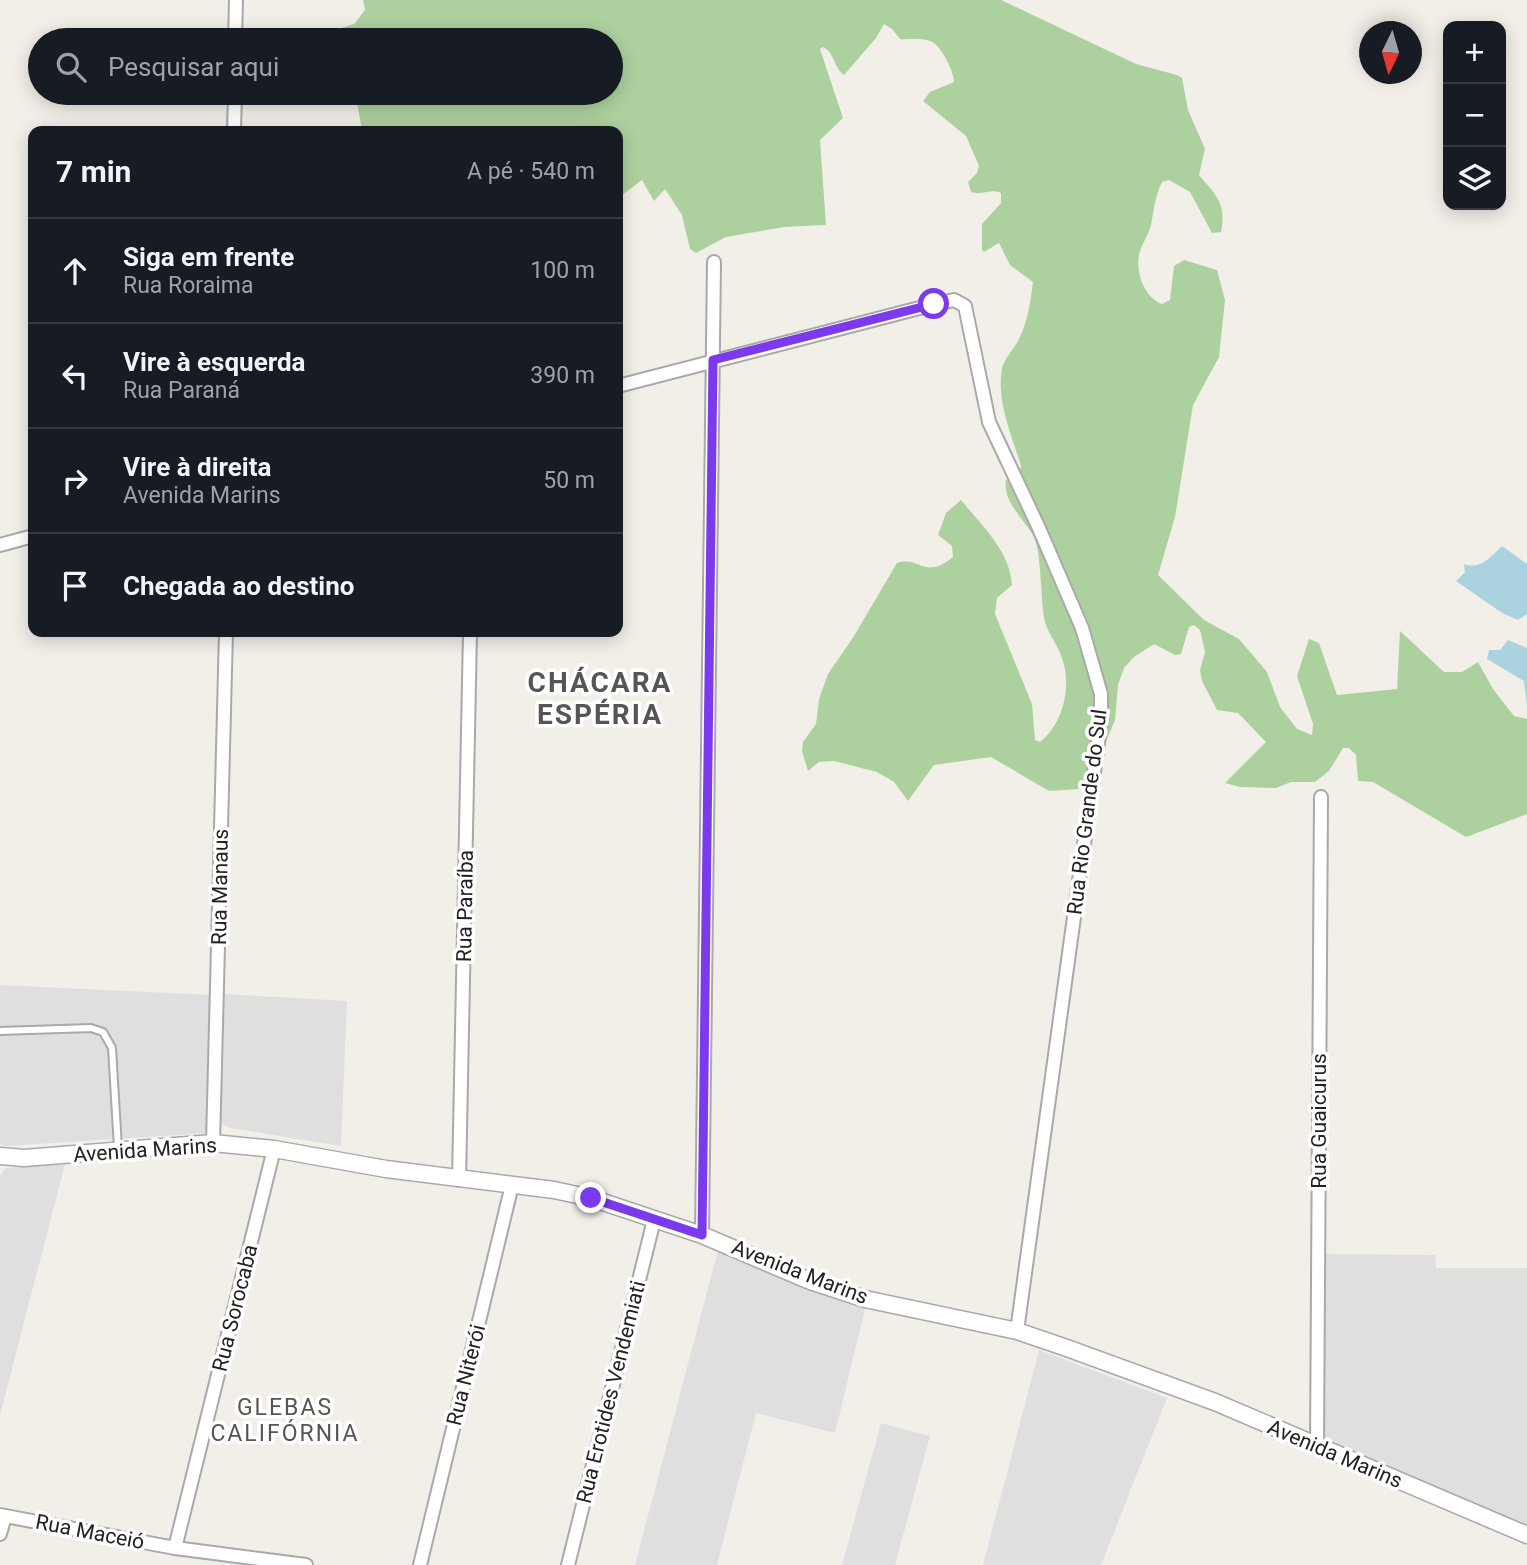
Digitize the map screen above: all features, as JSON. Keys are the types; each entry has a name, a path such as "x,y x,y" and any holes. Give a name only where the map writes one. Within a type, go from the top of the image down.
{"street":[{"path":"235,28 236,0"},
{"path":"234,126 235,105"},
{"path":"702,1235 714,262"},
{"name":"Rua Rio Grande do Sul","path":"713,360 934,304 954,300 965,306 989,422 1082,628 1101,694 1101,721 1017,1331"},
{"path":"623,385 713,360"},
{"path":"0,545 28,537"},
{"name":"Rua Manaus","path":"213,1143 226,637"},
{"name":"Rua Paraíba","path":"459,1180 470,637"},
{"name":"Rua Guaicurus","path":"1317,1445 1321,797"},
{"name":"Avenida Marins","path":"0,1156 24,1158 213,1143 274,1149 459,1180 512,1185 591,1198 702,1235 810,1281 865,1299 1017,1331 1215,1402 1527,1535"},
{"name":"Rua Sorocaba","path":"176,1548 274,1149"},
{"name":"Rua Niterói","path":"420,1565 512,1185"},
{"name":"Rua Erotides Vendemiati","path":"568,1565 654,1220"},
{"path":"0,1534 3,1515"},
{"name":"Rua Maceió","path":"3,1515 176,1548 306,1565"}],"lane":[{"path":"0,1031 91,1028 103,1032 112,1048 118,1151"}],"shaded area":[{"path":"0,985 211,995 207,1133 6,1146 0,1144"},
{"path":"224,994 347,1001 341,1146 231,1128 220,1123"},
{"path":"65,1164 0,1415 0,1176 6,1168"},
{"path":"718,1250 865,1309 835,1433 756,1413 717,1565 635,1565"},
{"path":"1325,1254 1435,1255 1436,1268 1527,1268 1527,1527 1322,1441"},
{"path":"1039,1350 1167,1398 1101,1565 983,1565"},
{"path":"881,1423 930,1436 895,1565 842,1565"}],"green space":[{"path":"363,0 1001,0 1136,64 1182,78 1188,110 1205,149 1199,175 1219,200 1222,214 1221,232 1212,233 1190,192 1169,180 1162,182 1150,228 1138,258 1138,266 1146,289 1162,304 1170,300 1174,266 1184,260 1217,270 1225,300 1219,357 1193,405 1175,517 1158,575 1204,620 1239,639 1267,672 1280,707 1297,729 1312,735 1313,724 1297,676 1309,639 1319,643 1337,695 1397,689 1400,631 1444,672 1462,672 1478,662 1493,689 1514,716 1527,719 1527,814 1466,837 1373,782 1358,781 1356,755 1349,748 1343,748 1329,771 1315,782 1291,782 1276,788 1240,787 1225,783 1266,742 1238,713 1217,710 1202,681 1200,670 1205,652 1200,630 1194,625 1189,627 1181,654 1175,655 1154,644 1134,657 1124,668 1118,685 1115,720 1089,783 1080,789 1049,791 991,757 934,765 908,801 894,782 877,772 834,761 819,762 808,771 802,751 803,742 816,724 819,699 828,674 897,563 905,561 935,567 953,557 952,546 938,535 946,513 961,500 1001,550 1010,573 1012,585 997,598 995,614 1032,704 1035,740 1040,742 1049,734 1056,724 1064,701 1064,664 1044,618 1036,544 1011,503 1006,488 1006,480 1019,474 1021,466 1003,406 1002,369 1024,327 1033,282 1010,265 999,243 984,252 982,250 982,224 1001,203 1001,193 971,192 968,182 977,173 979,166 966,136 923,101 930,92 954,82 944,56 934,43 922,39 900,39 884,24 876,38 844,75 827,50 823,47 820,49 843,118 820,140 826,225 784,227 726,237 696,253 690,249 682,215 665,189 654,201 642,180 623,194 623,126 361,126 358,105 623,105 623,28 341,28 354,24 365,10"}],"water":[{"path":"1502,546 1527,564 1527,614 1518,620 1502,613 1456,581 1465,572 1464,564 1480,564"},
{"path":"1508,640 1527,648 1527,706 1524,681 1487,659 1489,650 1500,650"}],"district":[{"name":"CHÁCARA ESPÉRIA","path":"600,698"},
{"name":"GLEBAS CALIFÓRNIA","path":"285,1420"}],"route":[{"path":"591,1198 702,1235 713,360 934,304"}]}
